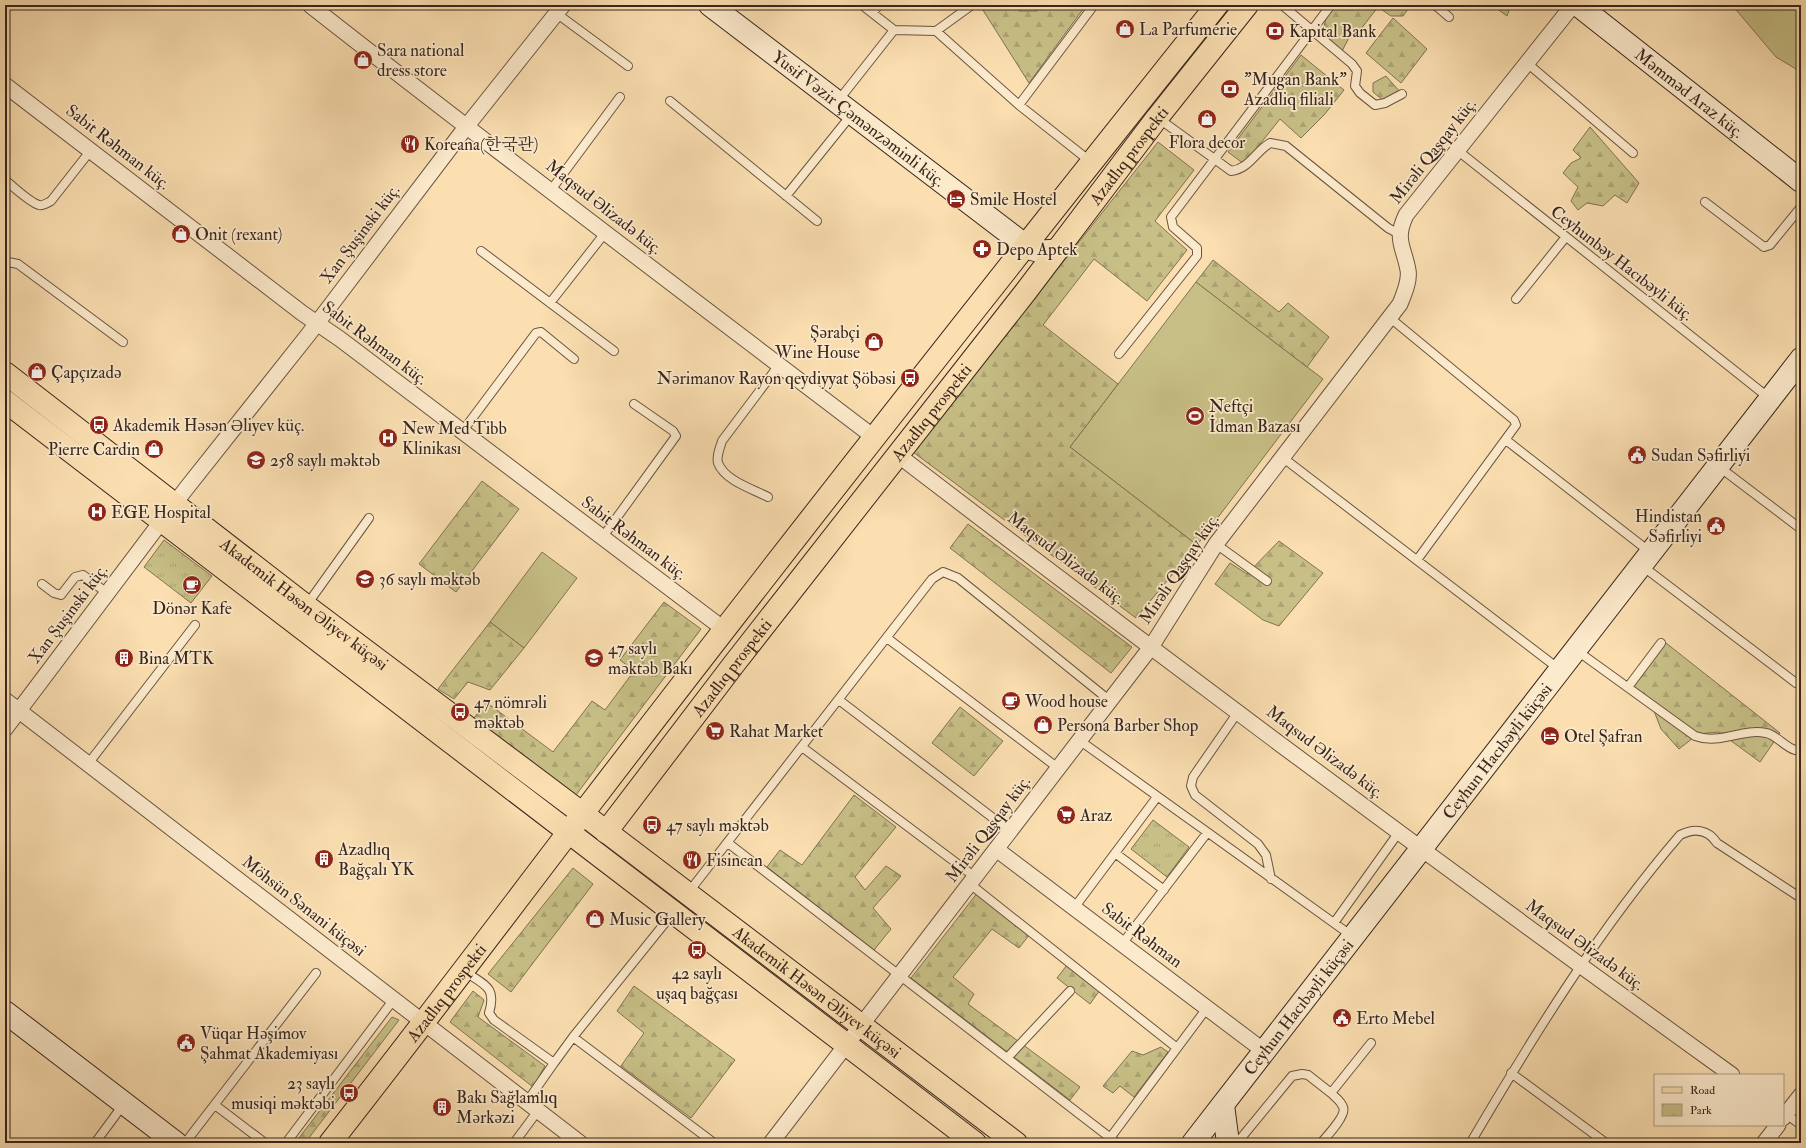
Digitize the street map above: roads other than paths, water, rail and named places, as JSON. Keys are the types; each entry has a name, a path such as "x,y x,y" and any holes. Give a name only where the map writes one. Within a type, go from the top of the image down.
{"main road":[{"name":"Azadlıq prospekti","path":"330,1143 464,970 580,806 725,630 1091,162 1217,5"},
{"name":"Azadlıq prospekti","path":"613,831 734,664 1057,250 1239,9"},
{"name":"Akademik Həsən Əliyev küçəsi","path":"5,373 168,513 561,831 604,859 975,1143"},
{"name":"Akademik Həsən Əliyev küçəsi","path":"5,401 306,606 580,806 613,831 688,894 1016,1143"}],"street":[{"name":"Maqsud Əlizadə küç.","path":"310,5 466,127 551,190 605,233 875,438"},
{"name":"Mirəli Qaşqay küç.","path":"775,1142 1151,646 1216,544 1400,304 1408,271 1400,244 1400,234 1406,215 1573,5"},
{"name":"Məmməd Araz küç.","path":"1578,5 1801,181"},
{"name":"Yusif Vəzir Çəmənzəminli küç.","path":"718,7 845,108 1026,246"},
{"name":"Xan Şuşinski küç.","path":"5,729 107,592 559,9"},
{"name":"Sabit Rəhman küç.","path":"5,85 317,323 725,630"},
{"path":"1026,246 1041,252 1057,250"},
{"name":"Ceyhun Hacıbəyli küçəsi","path":"1193,1143 1801,359"},
{"name":"Maqsud Əlizadə küç.","path":"898,455 1399,832 1580,966 1731,1074"},
{"name":"Möhsün Sənani küçəsi","path":"5,700 580,1143"},
{"name":"Sabit Rəhman","path":"996,849 1264,1051"},
{"path":"5,1012 176,1143"},
{"path":"1784,1116 1801,1095"},
{"path":"1223,1105 1228,1143"},
{"path":"1764,1143 1776,1126"}],"lane":[{"path":"862,5 894,30 936,31 972,5"},
{"path":"872,13 879,5"},
{"path":"1019,105 1094,5"},
{"path":"1282,5 1352,64 1357,71 1355,86 1360,93 1375,105 1385,103 1402,94"},
{"path":"1119,354 1197,256 1197,248 1173,227 1172,217 1331,5"},
{"path":"1435,5 1449,17"},
{"path":"559,9 628,66"},
{"path":"786,196 845,108 894,30"},
{"path":"936,31 1019,105 1091,162"},
{"path":"1527,63 1633,154"},
{"path":"551,190 620,97"},
{"path":"670,101 817,221"},
{"path":"1158,118 1215,161 1231,171 1239,170 1246,166 1260,149 1270,142 1286,146 1388,228 1400,234"},
{"path":"5,180 34,202 40,205 45,205 51,201 91,150"},
{"name":"Ceyhunbəy Hacıbəyli küç.","path":"1457,150 1769,399"},
{"path":"1705,202 1764,247 1770,246 1801,207"},
{"path":"550,303 605,233"},
{"path":"1516,299 1566,238"},
{"path":"481,251 614,351"},
{"path":"5,266 8,262 18,264 122,342"},
{"path":"1389,317 1514,420 1516,424 1506,440 1417,560"},
{"path":"462,432 536,333 541,332 574,359"},
{"path":"768,497 729,477 718,463 718,455 722,441 780,365"},
{"path":"602,538 676,436 673,430 634,404"},
{"path":"1506,440 1645,559 1796,683 1801,683"},
{"path":"1282,456 1560,669"},
{"path":"1718,465 1801,529"},
{"path":"306,606 369,518"},
{"path":"1216,544 1267,581"},
{"path":"688,894 932,579 943,572 958,578 1109,700"},
{"path":"42,584 54,594 61,595 75,577 83,575 107,592"},
{"path":"88,764 195,625"},
{"path":"887,638 1058,768"},
{"path":"1628,687 1661,643"},
{"path":"1575,650 1695,736 1715,740 1757,732 1768,733 1788,748 1795,750 1801,748"},
{"path":"839,700 1010,831"},
{"path":"1238,712 1193,777 1191,786 1195,795 1258,844 1266,855 1271,879"},
{"path":"1080,740 1353,937"},
{"path":"802,747 972,881 1177,1048"},
{"path":"1074,908 1157,797"},
{"path":"1471,1142 1511,1073 1580,966 1641,880 1680,835 1688,831 1697,830 1713,836 1717,843 1801,898"},
{"path":"1334,923 1399,832"},
{"path":"1122,944 1207,833"},
{"path":"728,843 900,976 1008,1057 1117,1143"},
{"path":"1115,853 1164,890"},
{"path":"514,1143 554,1063 573,1036 674,912"},
{"path":"464,970 489,989 493,1000 489,1013 494,1020 554,1063"},
{"path":"185,1143 316,973"},
{"path":"1008,1057 1070,991"},
{"path":"286,1143 394,999"},
{"path":"1110,1138 1206,1008"},
{"path":"573,1036 714,1143"},
{"path":"1331,1093 1371,1043"},
{"path":"1511,1073 1606,1143"},
{"path":"1237,1143 1292,1076 1302,1074 1308,1075 1331,1093 1342,1104 1344,1109 1343,1115 1321,1143"},
{"path":"95,1143 124,1104"},
{"path":"215,1105 265,1143"},
{"path":"1784,1117 1801,1125"}],"place":[{"name":"La Parfumerie","path":"1125,29"},
{"name":"Kapital Bank","path":"1275,31"},
{"name":"Sara national dress store","path":"363,60"},
{"name":"\"Mugan Bank\" Azadliq filiali","path":"1230,89"},
{"name":"Flora decor","path":"1207,119"},
{"name":"Koreana(한국관)","path":"410,144"},
{"name":"Smile Hostel","path":"956,199"},
{"name":"Onit (rexant)","path":"181,234"},
{"name":"Depo Aptek","path":"982,249"},
{"name":"Şərabçi Wine House","path":"874,342"},
{"name":"Çapçızadə","path":"37,372"},
{"name":"Nərimanov Rayon qeydiyyat Şöbəsi","path":"910,378"},
{"name":"Neftçi İdman Bazası","path":"1195,416"},
{"name":"Akademik Həsən Əliyev küç.","path":"99,425"},
{"name":"New Med Tibb Klinikası","path":"388,438"},
{"name":"Pierre Cardin","path":"154,449"},
{"name":"Sudan Səfirliyi","path":"1637,455"},
{"name":"258 saylı məktəb","path":"256,460"},
{"name":"EGE Hospital","path":"97,512"},
{"name":"Hindistan Səfirliyi","path":"1716,526"},
{"name":"36 saylı məktəb","path":"365,579"},
{"name":"Dönər Kafe","path":"192,585"},
{"name":"Bina MTK","path":"124,658"},
{"name":"47 saylı məktəb Bakı","path":"594,658"},
{"name":"Wood house","path":"1011,701"},
{"name":"47 nömrəli məktəb","path":"460,712"},
{"name":"Persona Barber Shop","path":"1043,725"},
{"name":"Rahat Market","path":"715,731"},
{"name":"Otel Şafran","path":"1550,736"},
{"name":"Araz","path":"1066,815"},
{"name":"47 saylı məktəb","path":"652,825"},
{"name":"Azadlıq Bağçalı YK","path":"324,859"},
{"name":"Fisincan","path":"692,860"},
{"name":"Music Gallery","path":"595,919"},
{"name":"42 saylı uşaq bağçası","path":"697,950"},
{"name":"Erto Mebel","path":"1342,1018"},
{"name":"Vüqar Həşimov Şahmat Akademiyası","path":"186,1043"},
{"name":"23 saylı musiqi məktəbi","path":"349,1093"},
{"name":"Bakı Sağlamlıq Mərkəzi","path":"442,1107"}]}
